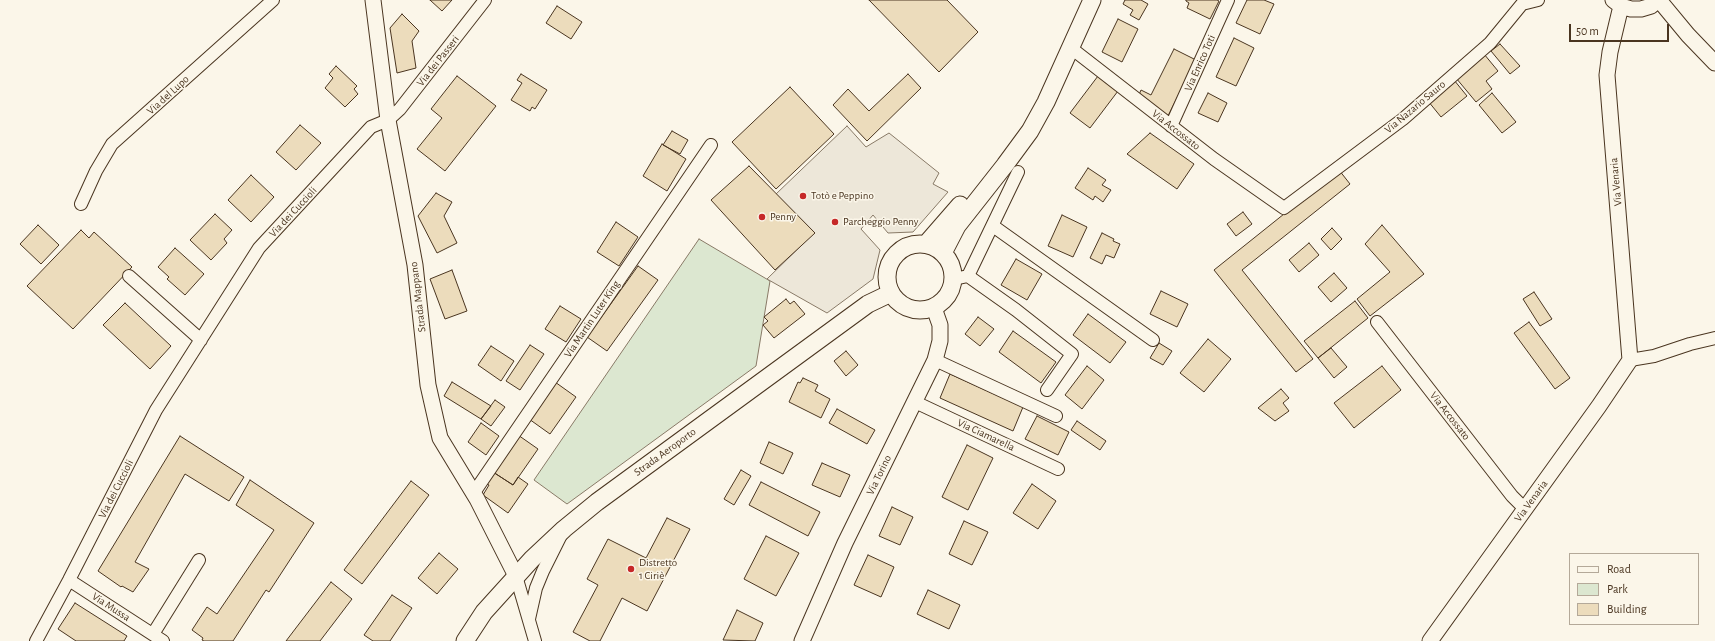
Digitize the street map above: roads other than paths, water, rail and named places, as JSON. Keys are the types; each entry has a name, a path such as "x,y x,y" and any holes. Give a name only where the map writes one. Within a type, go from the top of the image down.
{"main road":[{"path":"926,244 955,211 1015,132 1034,102 1080,0"},
{"path":"943,253 957,226 1030,131 1046,102 1092,0"},
{"path":"926,244 935,247 943,253 961,278 944,301 934,308 924,310 914,310 901,304 891,293 887,283 889,264 894,256 908,246 926,244"},
{"name":"Strada Aeroporto","path":"465,641 484,612 516,576 564,529 603,498 868,304 891,293"}],"street":[{"name":"Via del Lupo","path":"81,204 96,171 112,144 273,0"},
{"name":"Strada Mappano","path":"373,0 388,120 415,265 428,385 440,438 473,494 516,576"},
{"name":"Via dei Passeri","path":"388,120 400,109 486,0"},
{"name":"Via Enrico Toti","path":"1171,126 1228,0"},
{"name":"Via Nazario Sauro","path":"1284,208 1403,119 1490,43 1522,4 1538,0"},
{"path":"1617,3 1631,10 1651,6 1659,0 1688,35 1715,63"},
{"name":"Via Venaria","path":"1430,641 1599,406 1630,360 1607,75 1617,3"},
{"name":"Via Accossato","path":"1071,48 1214,159 1284,208"},
{"name":"Via dei Cuccioli","path":"36,641 156,410 259,248 371,127 388,120"},
{"name":"Via Martin Luter King","path":"473,494 711,145"},
{"path":"1018,172 993,226 961,278 1016,310 1072,354 1047,390"},
{"path":"993,226 1153,340"},
{"path":"129,276 201,340"},
{"name":"Via Torino","path":"802,641 846,543 935,360 940,342 940,325 934,308"},
{"name":"Via Accossato","path":"1377,322 1512,496 1525,509"},
{"path":"1630,360 1654,356 1690,344 1715,338"},
{"path":"935,360 1056,416"},
{"name":"Via Ciamarella","path":"915,402 1058,469"},
{"path":"529,619 536,588 564,529"},
{"path":"153,634 199,560"},
{"path":"516,576 535,641"},
{"name":"Via Mussa","path":"69,580 163,641"}],"place":[{"name":"Totò e Peppino","path":"803,196"},
{"name":"Penny","path":"762,217"},
{"name":"Parcheggio Penny","path":"835,222"},
{"name":"Distretto 1 Ciriè","path":"631,569"}]}
